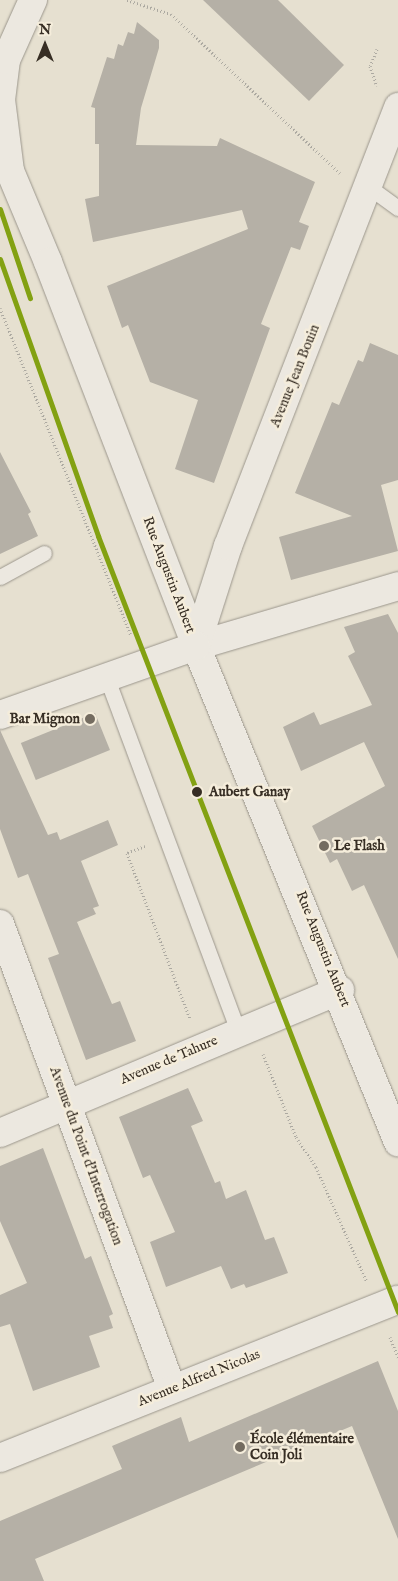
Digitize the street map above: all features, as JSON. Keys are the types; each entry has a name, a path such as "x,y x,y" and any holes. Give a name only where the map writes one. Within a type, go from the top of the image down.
{"street":[{"name":"Rue Augustin Aubert","path":"34,0 6,60 1,100 3,170 196,646 340,990 398,1142"},
{"name":"Avenue Jean Bouin","path":"196,646 228,546 369,187 398,107"},
{"path":"0,715 106,676 196,646 398,586"},
{"name":"Avenue du Point d'Interrogation","path":"0,924 172,1388"},
{"name":"Avenue de Tahure","path":"0,1133 238,1030 340,990"},
{"name":"Avenue Alfred Nicolas","path":"0,1458 172,1388 398,1300"}],"lane":[{"path":"369,187 398,208"},
{"path":"0,577 44,553"},
{"path":"106,676 169,838 238,1030"}],"path":[{"path":"127,0 170,14 342,174 345,166"},
{"path":"376,91 370,66 377,49"},
{"path":"0,308 129,631"},
{"path":"169,838 127,853 201,1046"}],"building":[{"path":"203,0 278,0 344,65 309,101"},
{"path":"137,22 159,40 159,48 141,108 136,145 217,146 220,138 315,182 299,222 309,226 300,250 291,247 261,324 270,328 214,483 175,469 198,400 150,382 128,325 122,328 107,286 248,229 242,210 93,242 85,199 99,196 99,144 95,144 95,108 91,107 107,57 114,59 118,44 123,46 128,32 134,34"},
{"path":"370,343 398,355 398,480 381,485 398,551 291,580 279,537 352,516 295,493 332,402 339,405 358,360 363,362"},
{"path":"0,452 31,512 28,514 38,536 0,554"},
{"path":"388,614 398,633 398,959 364,885 352,891 337,859 330,863 312,826 385,786 364,742 301,771 283,727 314,712 320,725 372,705 348,656 355,652 344,627"},
{"path":"95,713 110,750 36,780 21,743"},
{"path":"0,730 48,835 57,832 60,840 108,820 118,845 81,861 99,906 93,908 96,914 77,922 112,1004 120,1001 136,1041 86,1060 48,958 59,954 28,874 18,878 0,829"},
{"path":"188,1088 203,1121 191,1126 215,1183 220,1181 226,1199 246,1190 265,1240 274,1237 288,1273 246,1288 244,1284 231,1289 221,1266 166,1287 150,1242 175,1232 150,1175 143,1178 119,1117"},
{"path":"43,1148 85,1259 91,1256 113,1314 109,1316 113,1328 89,1336 100,1367 33,1391 10,1324 0,1327 0,1295 27,1283 0,1221 0,1166"},
{"path":"378,1361 398,1411 398,1539 352,1426 35,1559 44,1581 0,1581 0,1521 122,1469 112,1446 181,1417 189,1442"}],"transit line":[{"path":"0,209 30,298"},
{"path":"0,259 98,536 398,1312"}],"place":[{"name":"Bar Mignon","path":"90,719"},
{"name":"Aubert Ganay","path":"197,792"},
{"name":"Le Flash","path":"324,846"},
{"name":"École élémentaire Coin Joli","path":"240,1447"}]}
